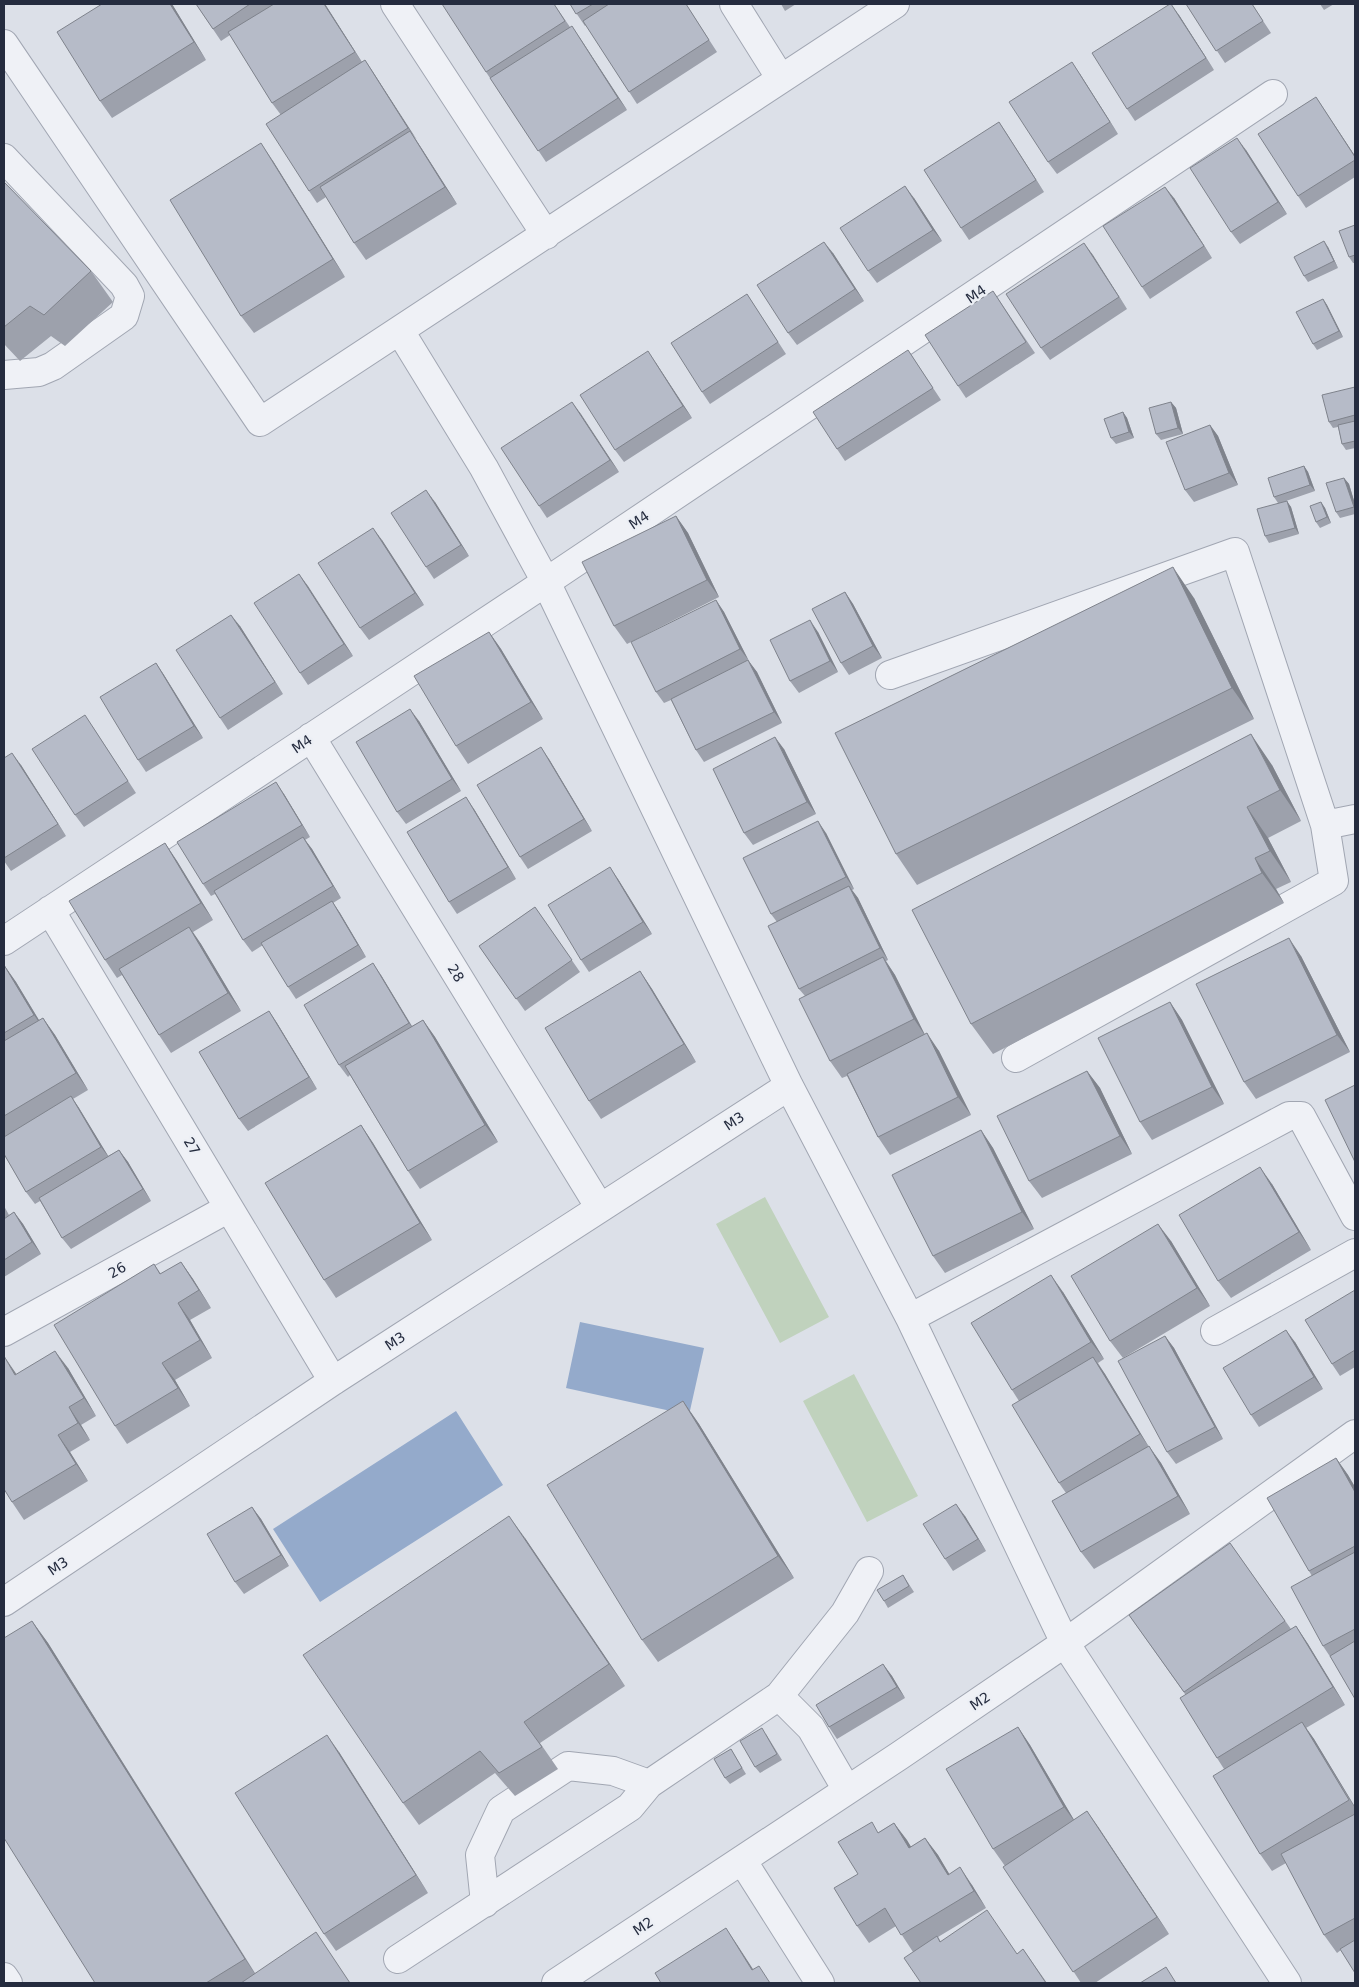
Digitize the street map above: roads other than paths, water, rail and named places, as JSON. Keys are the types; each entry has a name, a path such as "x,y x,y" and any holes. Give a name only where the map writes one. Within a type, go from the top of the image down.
{"street":[{"path":"395,4 546,235"},
{"path":"734,4 781,79"},
{"path":"4,44 260,422 896,4"},
{"name":"M4","path":"4,941 546,582 1272,94"},
{"path":"4,158 124,285 130,296 124,316 53,366 38,372 4,376"},
{"path":"400,331 484,468 546,582 789,1086 910,1318 1065,1643 1287,1983"},
{"path":"890,675 1235,552 1325,825 1334,881 1016,1058"},
{"name":"28","path":"311,738 600,1208"},
{"path":"1325,825 1355,819"},
{"name":"27","path":"50,910 333,1381"},
{"name":"M3","path":"4,1602 333,1381 789,1086"},
{"path":"910,1318 1288,1116 1301,1116 1355,1216"},
{"name":"26","path":"4,1332 229,1208"},
{"path":"1215,1331 1355,1253"},
{"name":"M2","path":"556,1983 848,1790 1065,1643 1355,1434"},
{"path":"398,1959 630,1806 649,1784 779,1696 845,1613 868,1572"},
{"path":"779,1696 812,1728 848,1790"},
{"path":"485,1903 480,1855 501,1810 568,1766 613,1771 649,1784"},
{"path":"742,1860 820,1983"},
{"path":"4,1977 8,1983"}],"water":[{"path":"580,1322 704,1348 689,1415 566,1388"},
{"path":"456,1411 503,1485 320,1602 273,1529"}]}
